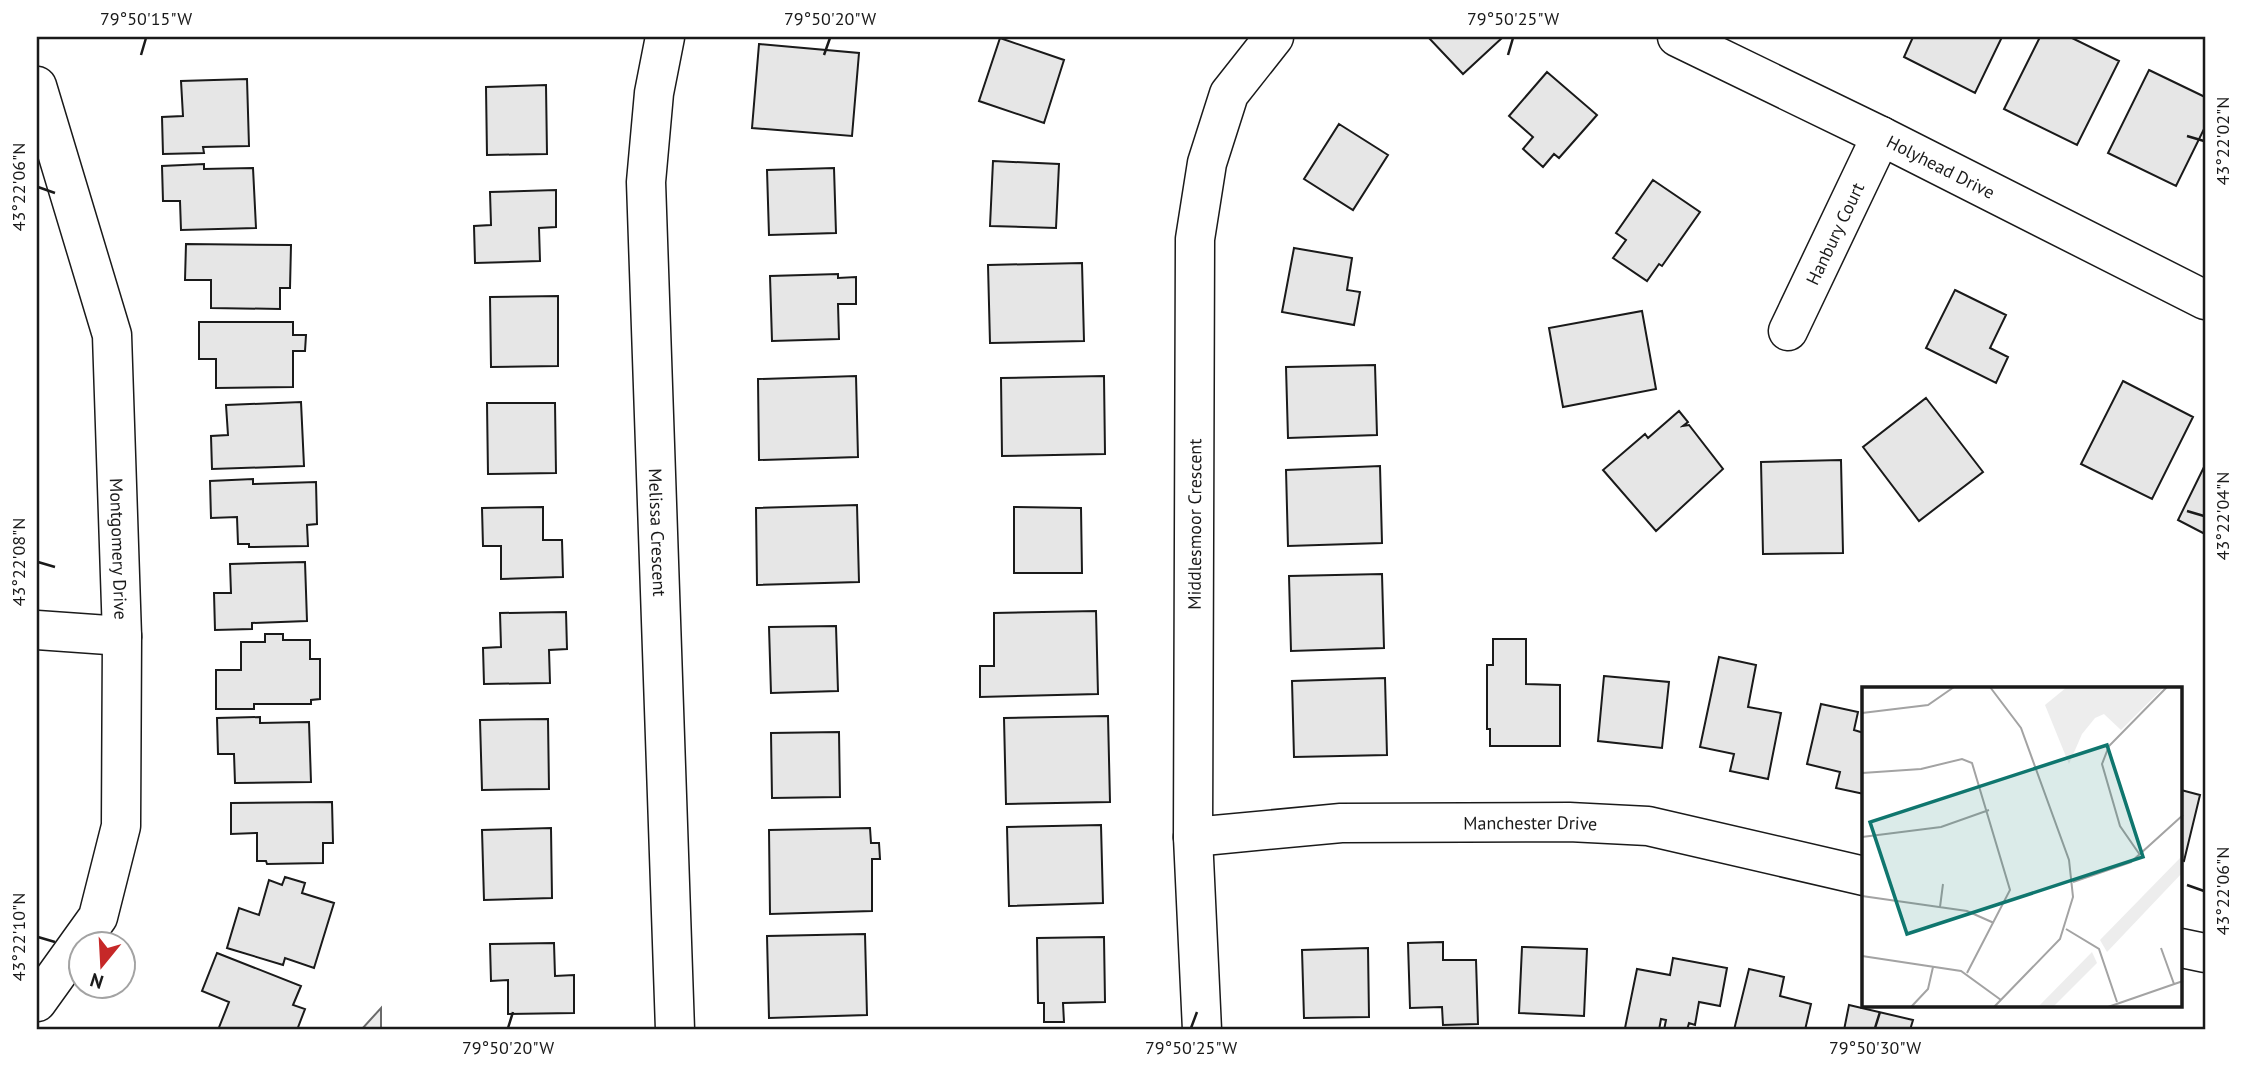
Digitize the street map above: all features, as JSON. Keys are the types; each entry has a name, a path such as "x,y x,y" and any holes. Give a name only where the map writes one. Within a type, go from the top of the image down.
{"street":[{"name":"Melissa Crescent","path":"665,37 654,93 646,182 675,1030"},
{"name":"Middlesmoor Crescent","path":"1202,1030 1193,837 1195,239 1207,163 1229,94 1274,37"},
{"name":"Holyhead Drive","path":"1677,37 1881,136 2205,300"},
{"name":"Montgomery Drive","path":"37,86 112,335 122,636 121,826 98,916 37,1002"},
{"name":"Hanbury Court","path":"1788,331 1881,136"},
{"path":"37,630 122,636"},
{"name":"Manchester Drive","path":"1193,837 1341,823 1569,822 1648,826 1862,876"},
{"path":"2182,948 2205,953"}],"shaded area":[{"path":"381,1008 381,1030 361,1030"}],"building":[{"path":"1428,37 1503,37 1463,74"},
{"path":"1913,37 2002,37 1975,93 1904,57"},
{"path":"2040,37 2070,37 2119,61 2077,145 2004,109"},
{"path":"1000,38 1064,60 1044,123 979,101"},
{"path":"759,44 859,53 852,136 752,128"},
{"path":"2149,70 2205,97 2205,127 2176,186 2108,153"},
{"path":"1547,72 1597,115 1559,158 1554,154 1543,167 1523,149 1533,137 1509,116"},
{"path":"247,79 249,146 203,147 204,153 163,154 162,117 183,116 181,81"},
{"path":"546,85 547,154 487,155 486,87"},
{"path":"1339,124 1388,155 1353,210 1304,179"},
{"path":"993,161 1059,164 1056,228 990,226"},
{"path":"204,164 204,169 253,168 256,228 181,230 180,201 163,201 162,166"},
{"path":"834,168 836,233 769,235 767,170"},
{"path":"1653,180 1700,212 1662,266 1659,264 1647,281 1613,258 1626,240 1616,233"},
{"path":"556,190 556,227 539,228 540,261 475,263 474,226 491,225 490,192"},
{"path":"186,244 291,245 290,288 280,288 280,309 211,308 211,280 185,280"},
{"path":"1294,248 1352,258 1347,290 1360,292 1354,325 1282,312"},
{"path":"1082,263 1084,341 990,343 988,265"},
{"path":"838,274 838,278 856,277 856,304 838,304 839,339 772,341 770,276"},
{"path":"1955,290 2006,315 1990,348 2008,357 1996,383 1926,348"},
{"path":"558,296 558,366 491,367 490,297"},
{"path":"1642,311 1656,389 1563,407 1549,328"},
{"path":"199,322 293,322 293,335 306,335 305,351 293,351 293,387 216,388 216,359 199,359"},
{"path":"1375,365 1377,435 1288,438 1286,367"},
{"path":"856,376 858,457 759,460 758,379"},
{"path":"1104,376 1105,454 1002,456 1001,378"},
{"path":"2123,381 2193,417 2152,499 2081,464"},
{"path":"1926,398 1983,472 1919,521 1863,447"},
{"path":"301,402 304,466 212,469 211,436 228,435 226,405"},
{"path":"487,403 555,403 556,473 488,474"},
{"path":"1679,411 1688,422 1683,426 1689,425 1723,469 1656,531 1603,470 1645,434 1648,438"},
{"path":"1841,460 1843,553 1763,554 1761,462"},
{"path":"2205,465 2205,534 2178,520"},
{"path":"1380,466 1382,543 1288,546 1286,470"},
{"path":"253,479 253,484 316,482 317,524 307,525 308,546 249,547 249,544 238,544 237,517 211,518 210,481"},
{"path":"857,505 859,582 757,585 756,508"},
{"path":"543,507 543,540 562,540 563,577 501,579 501,546 483,546 482,508"},
{"path":"1014,507 1081,508 1082,573 1014,573"},
{"path":"305,562 307,621 252,623 252,629 215,630 214,593 231,593 230,564"},
{"path":"1382,574 1384,648 1291,651 1289,576"},
{"path":"1096,611 1098,694 980,697 980,666 994,666 994,613"},
{"path":"566,612 567,649 549,650 550,683 484,684 483,648 501,647 500,613"},
{"path":"836,626 838,691 771,693 769,627"},
{"path":"265,634 283,634 283,640 310,640 310,659 320,659 320,699 311,700 311,704 254,704 254,709 216,709 216,670 241,670 241,642 265,642"},
{"path":"1493,639 1526,639 1526,684 1560,685 1560,746 1490,746 1490,729 1487,729 1487,665 1493,665"},
{"path":"1719,657 1756,665 1748,707 1781,713 1768,779 1730,771 1734,754 1700,747"},
{"path":"1604,676 1669,682 1662,748 1598,741"},
{"path":"1385,678 1387,755 1294,757 1292,681"},
{"path":"1821,704 1858,712 1854,730 1862,732 1862,794 1836,788 1840,772 1807,764"},
{"path":"1108,716 1110,802 1006,804 1004,718"},
{"path":"260,717 260,723 309,722 311,782 235,783 234,754 218,754 217,718"},
{"path":"548,719 549,789 482,790 480,720"},
{"path":"839,732 840,797 772,798 771,733"},
{"path":"2182,790 2200,795 2184,861 2182,860"},
{"path":"332,802 333,843 323,843 323,863 267,864 266,861 257,861 257,833 231,834 231,803"},
{"path":"1101,825 1103,903 1009,906 1007,827"},
{"path":"551,828 552,898 484,900 482,830"},
{"path":"870,828 871,843 879,843 880,859 872,859 872,911 770,914 769,830"},
{"path":"285,877 305,883 302,893 334,903 314,968 285,958 283,965 227,948 239,908 259,915 269,880 282,885"},
{"path":"865,934 867,1015 769,1018 767,936"},
{"path":"1104,937 1105,1002 1063,1003 1064,1022 1044,1022 1044,1003 1038,1003 1037,938"},
{"path":"1443,942 1443,960 1476,960 1478,1024 1443,1025 1442,1007 1410,1008 1408,943"},
{"path":"554,943 555,976 574,975 574,1013 508,1014 508,980 491,981 490,944"},
{"path":"1522,947 1587,949 1584,1016 1519,1013"},
{"path":"1368,948 1369,1017 1304,1018 1302,950"},
{"path":"217,953 301,986 293,1005 305,1009 297,1030 218,1030 229,1002 202,991"},
{"path":"1673,958 1727,968 1720,1006 1699,1002 1695,1025 1689,1023 1687,1030 1664,1030 1666,1020 1661,1019 1659,1030 1625,1028 1637,969 1670,975"},
{"path":"1749,969 1784,977 1780,996 1811,1004 1805,1030 1734,1030"},
{"path":"1849,1005 1913,1020 1910,1030 1844,1030"}]}
